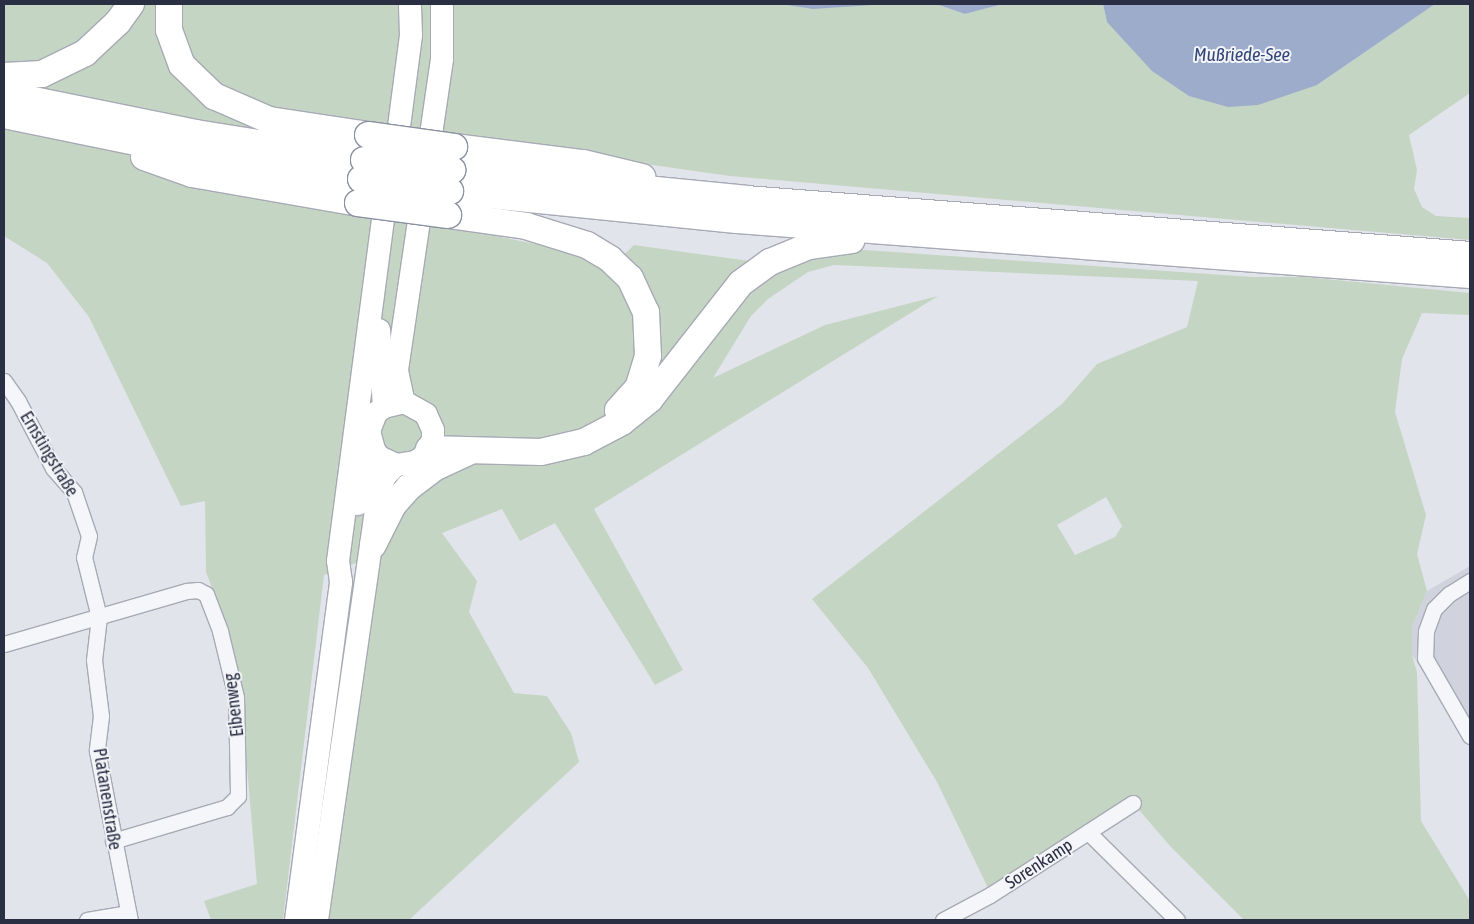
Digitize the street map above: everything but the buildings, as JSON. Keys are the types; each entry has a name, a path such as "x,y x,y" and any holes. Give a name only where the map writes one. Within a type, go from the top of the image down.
{"highway":[{"path":"4,76 42,74 85,53 131,4"},
{"path":"169,4 169,30 182,64 214,96 269,120 363,169"},
{"path":"4,94 363,169 451,181 583,163 746,199 1470,255"},
{"path":"4,115 204,156 363,169 737,220 1470,275"},
{"path":"431,439 542,444 581,433 616,413 638,388 648,356 646,312 630,278 610,260 587,245 526,226 451,181"},
{"path":"431,439 476,450 541,452 584,442 622,422 650,398 741,283 770,262 809,246 848,240 927,244 942,235"},
{"path":"373,545 393,505 409,487 434,468 476,450"}],"main road":[{"path":"394,404 379,332 394,194 393,177 411,35 410,4"},
{"path":"394,404 396,370 442,59 442,4"},
{"path":"296,920 341,582 338,561 386,192 393,177"},
{"path":"394,404 420,408 431,439 415,462 396,465 380,457 374,450 370,441 371,422 394,404"},
{"path":"341,582 350,565 360,490 374,450"},
{"path":"317,920 355,646 373,545 379,491 385,476 396,465"}],"street":[{"name":"Ernstingstraße","path":"4,382 18,401 53,468 74,492 88,536 84,557 99,617"},
{"path":"1470,581 1449,594 1434,609 1426,631 1425,658 1470,736"},
{"name":"Eibenweg","path":"99,617 187,591 198,590 206,594 220,631 236,697 240,787 234,802 227,807 113,841"},
{"path":"4,644 99,617"},
{"name":"Platanenstraße","path":"99,617 94,660 101,716 97,751 129,917"},
{"name":"Sorenkamp","path":"943,920 990,895 1133,803"},
{"path":"1088,832 1177,920"},
{"path":"87,920 129,917"}],"shaded area":[{"path":"1470,566 1470,739 1412,655 1412,627 1427,591"}],"green space":[{"path":"4,4 452,4 454,11 454,4 936,4 965,14 1003,4 1103,4 1107,22 1317,85 1435,4 1470,4 1470,93 1409,135 1417,170 1414,189 1422,207 1436,216 1470,218 1470,240 730,176 455,137 447,226 580,253 608,270 634,245 785,266 838,251 865,250 1252,277 1305,277 1470,293 1470,315 1422,313 1402,359 1395,412 1426,515 1417,554 1427,591 1412,627 1412,655 1417,672 1421,821 1470,901 1470,920 1244,920 1170,846 1133,803 989,890 937,782 868,668 812,599 1062,404 1097,364 1187,327 1198,281 834,265 808,272 768,299 751,316 713,378 825,325 938,296 594,509 683,670 655,685 555,523 520,541 502,509 442,533 477,581 469,612 514,693 547,696 571,733 579,762 409,920 328,920 380,554 324,575 283,920 211,920 204,901 257,884 240,684 217,601 206,572 205,501 181,506 89,317 47,263 4,236","holes":["1106,497 1122,526 1115,537 1075,555 1057,525"]}],"water":[{"path":"781,4 887,4 813,9"},
{"path":"936,4 1003,4 965,14"},
{"name":"Mußriede-See","path":"1103,4 1435,4 1317,85 1258,105 1228,107 1189,96 1152,71 1107,22"}]}
